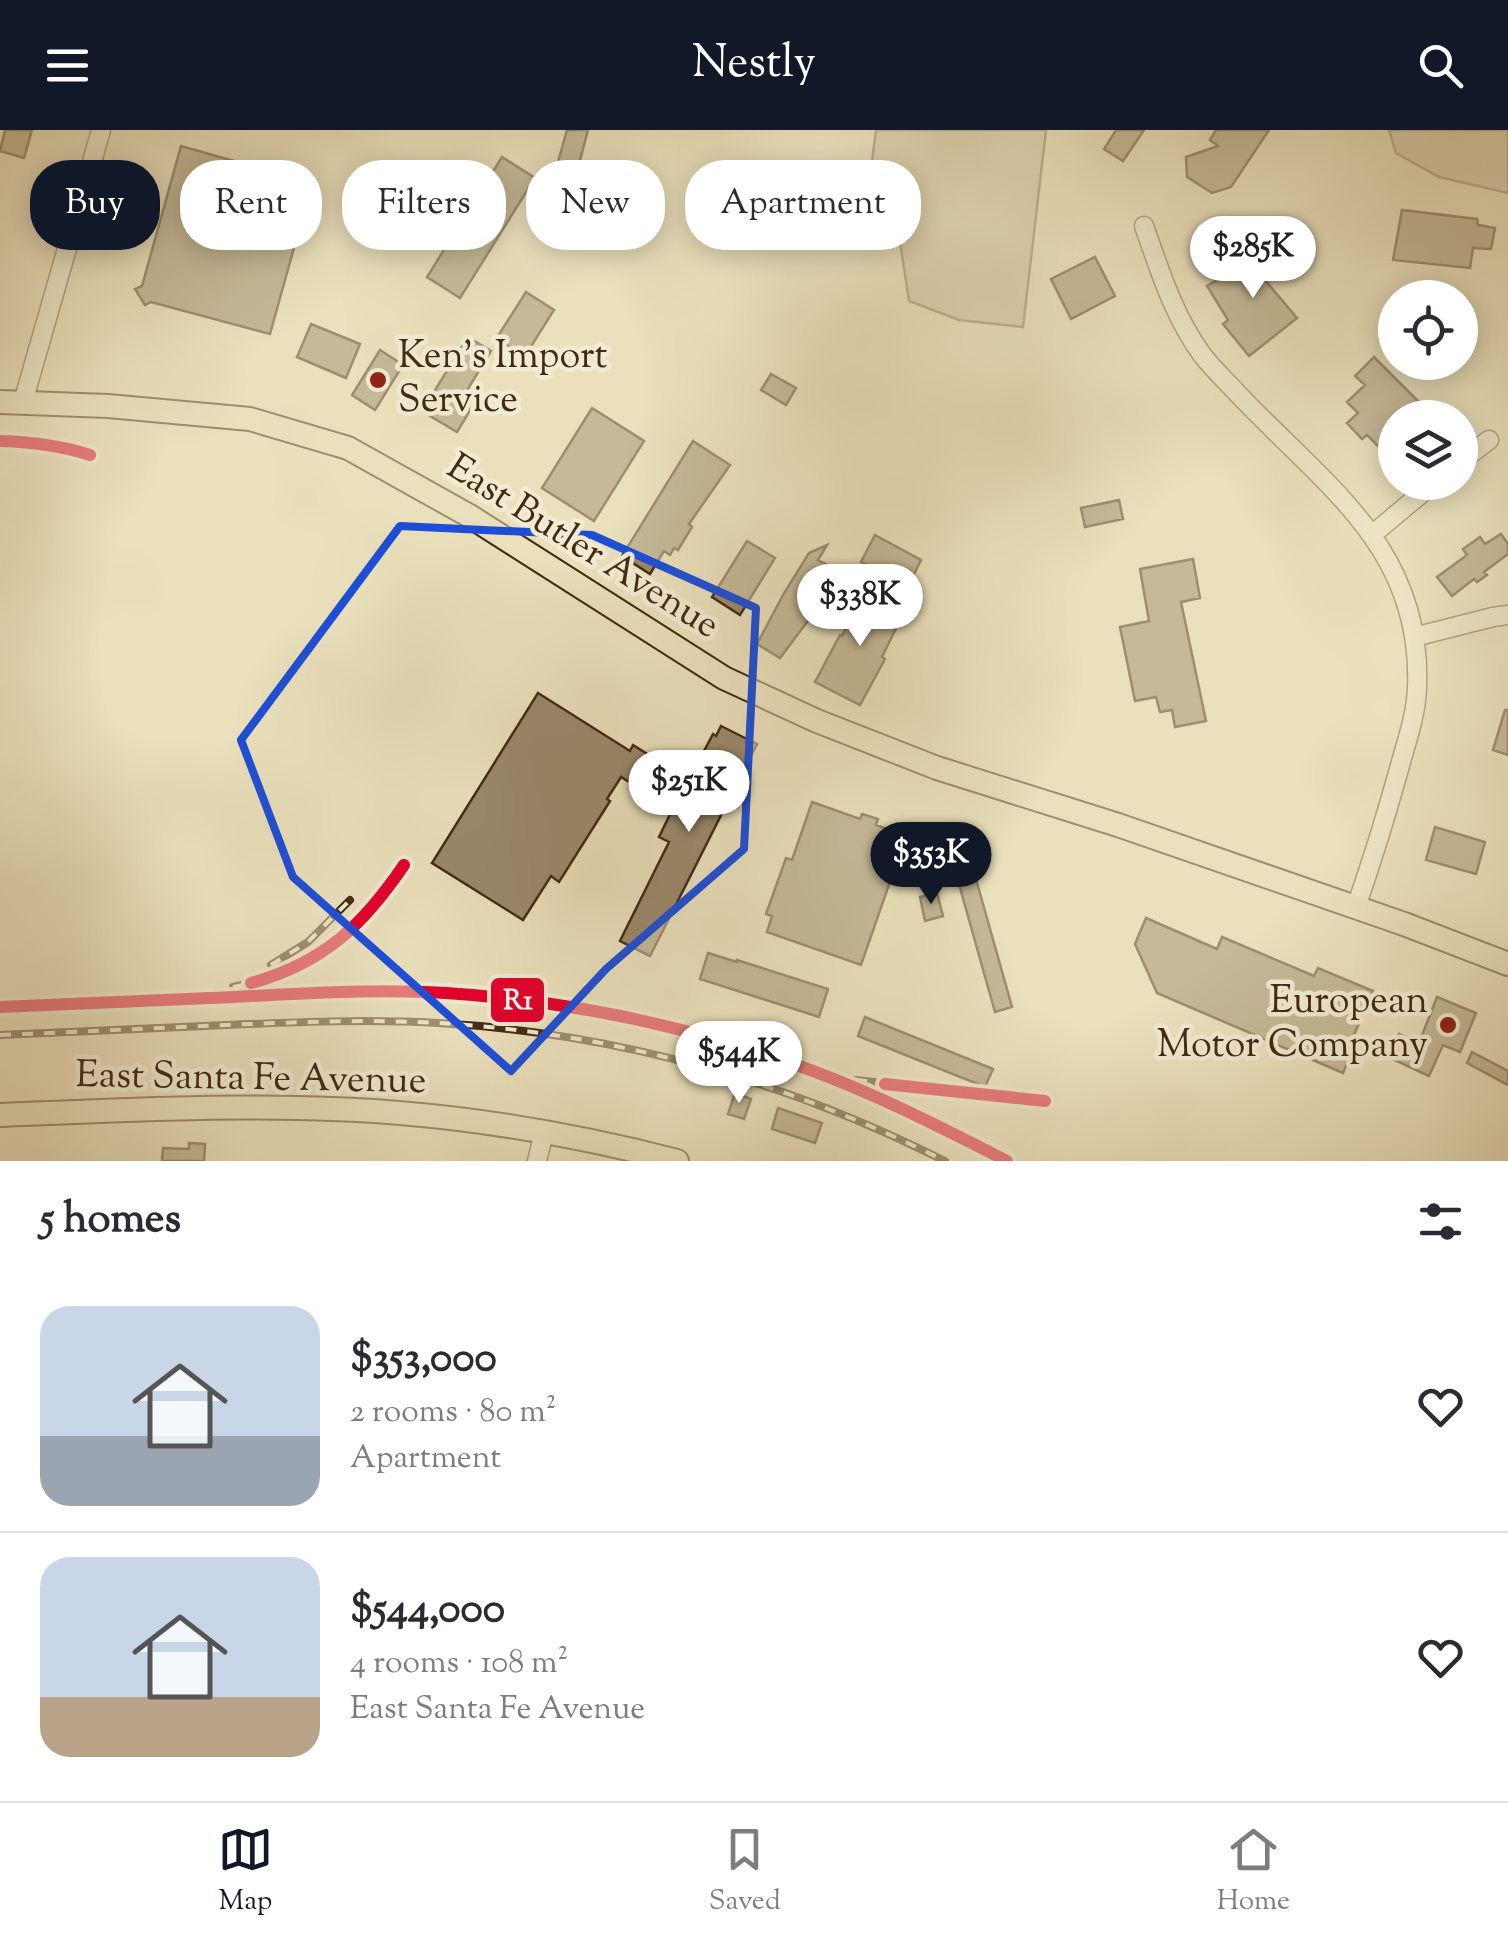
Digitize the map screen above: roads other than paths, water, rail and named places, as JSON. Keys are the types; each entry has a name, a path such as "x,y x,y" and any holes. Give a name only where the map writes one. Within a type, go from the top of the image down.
{"main road":[{"name":"East Butler Avenue","path":"12,402 250,419 348,448 468,515 724,678 785,706 938,768 1118,825 1508,964"},
{"name":"East Santa Fe Avenue","path":"0,1115 300,1108 450,1118 544,1132 678,1161"}],"street":[{"path":"12,402 100,130"},
{"path":"1144,226 1172,303 1205,359 1373,534 1393,566 1404,597 1414,638 1417,692 1410,732 1356,907"},
{"path":"1478,448 1488,440"},
{"path":"1373,534 1414,500"},
{"path":"1414,638 1508,615"},
{"path":"537,1161 544,1132"}],"railway":[{"path":"0,441 90,455"},
{"path":"233,987 288,970 332,945 370,910 404,865"},
{"path":"271,965 308,942 350,900"},
{"path":"0,1007 393,991 488,996 573,1007 698,1034 808,1069 1007,1161"},
{"path":"0,1035 332,1021 504,1029 634,1050 698,1066 824,1107 945,1161"},
{"path":"856,1080 1045,1101"}],"place":[{"name":"Ken's Import Service","path":"378,380"},
{"name":"European Motor Company","path":"1448,1025"}]}
